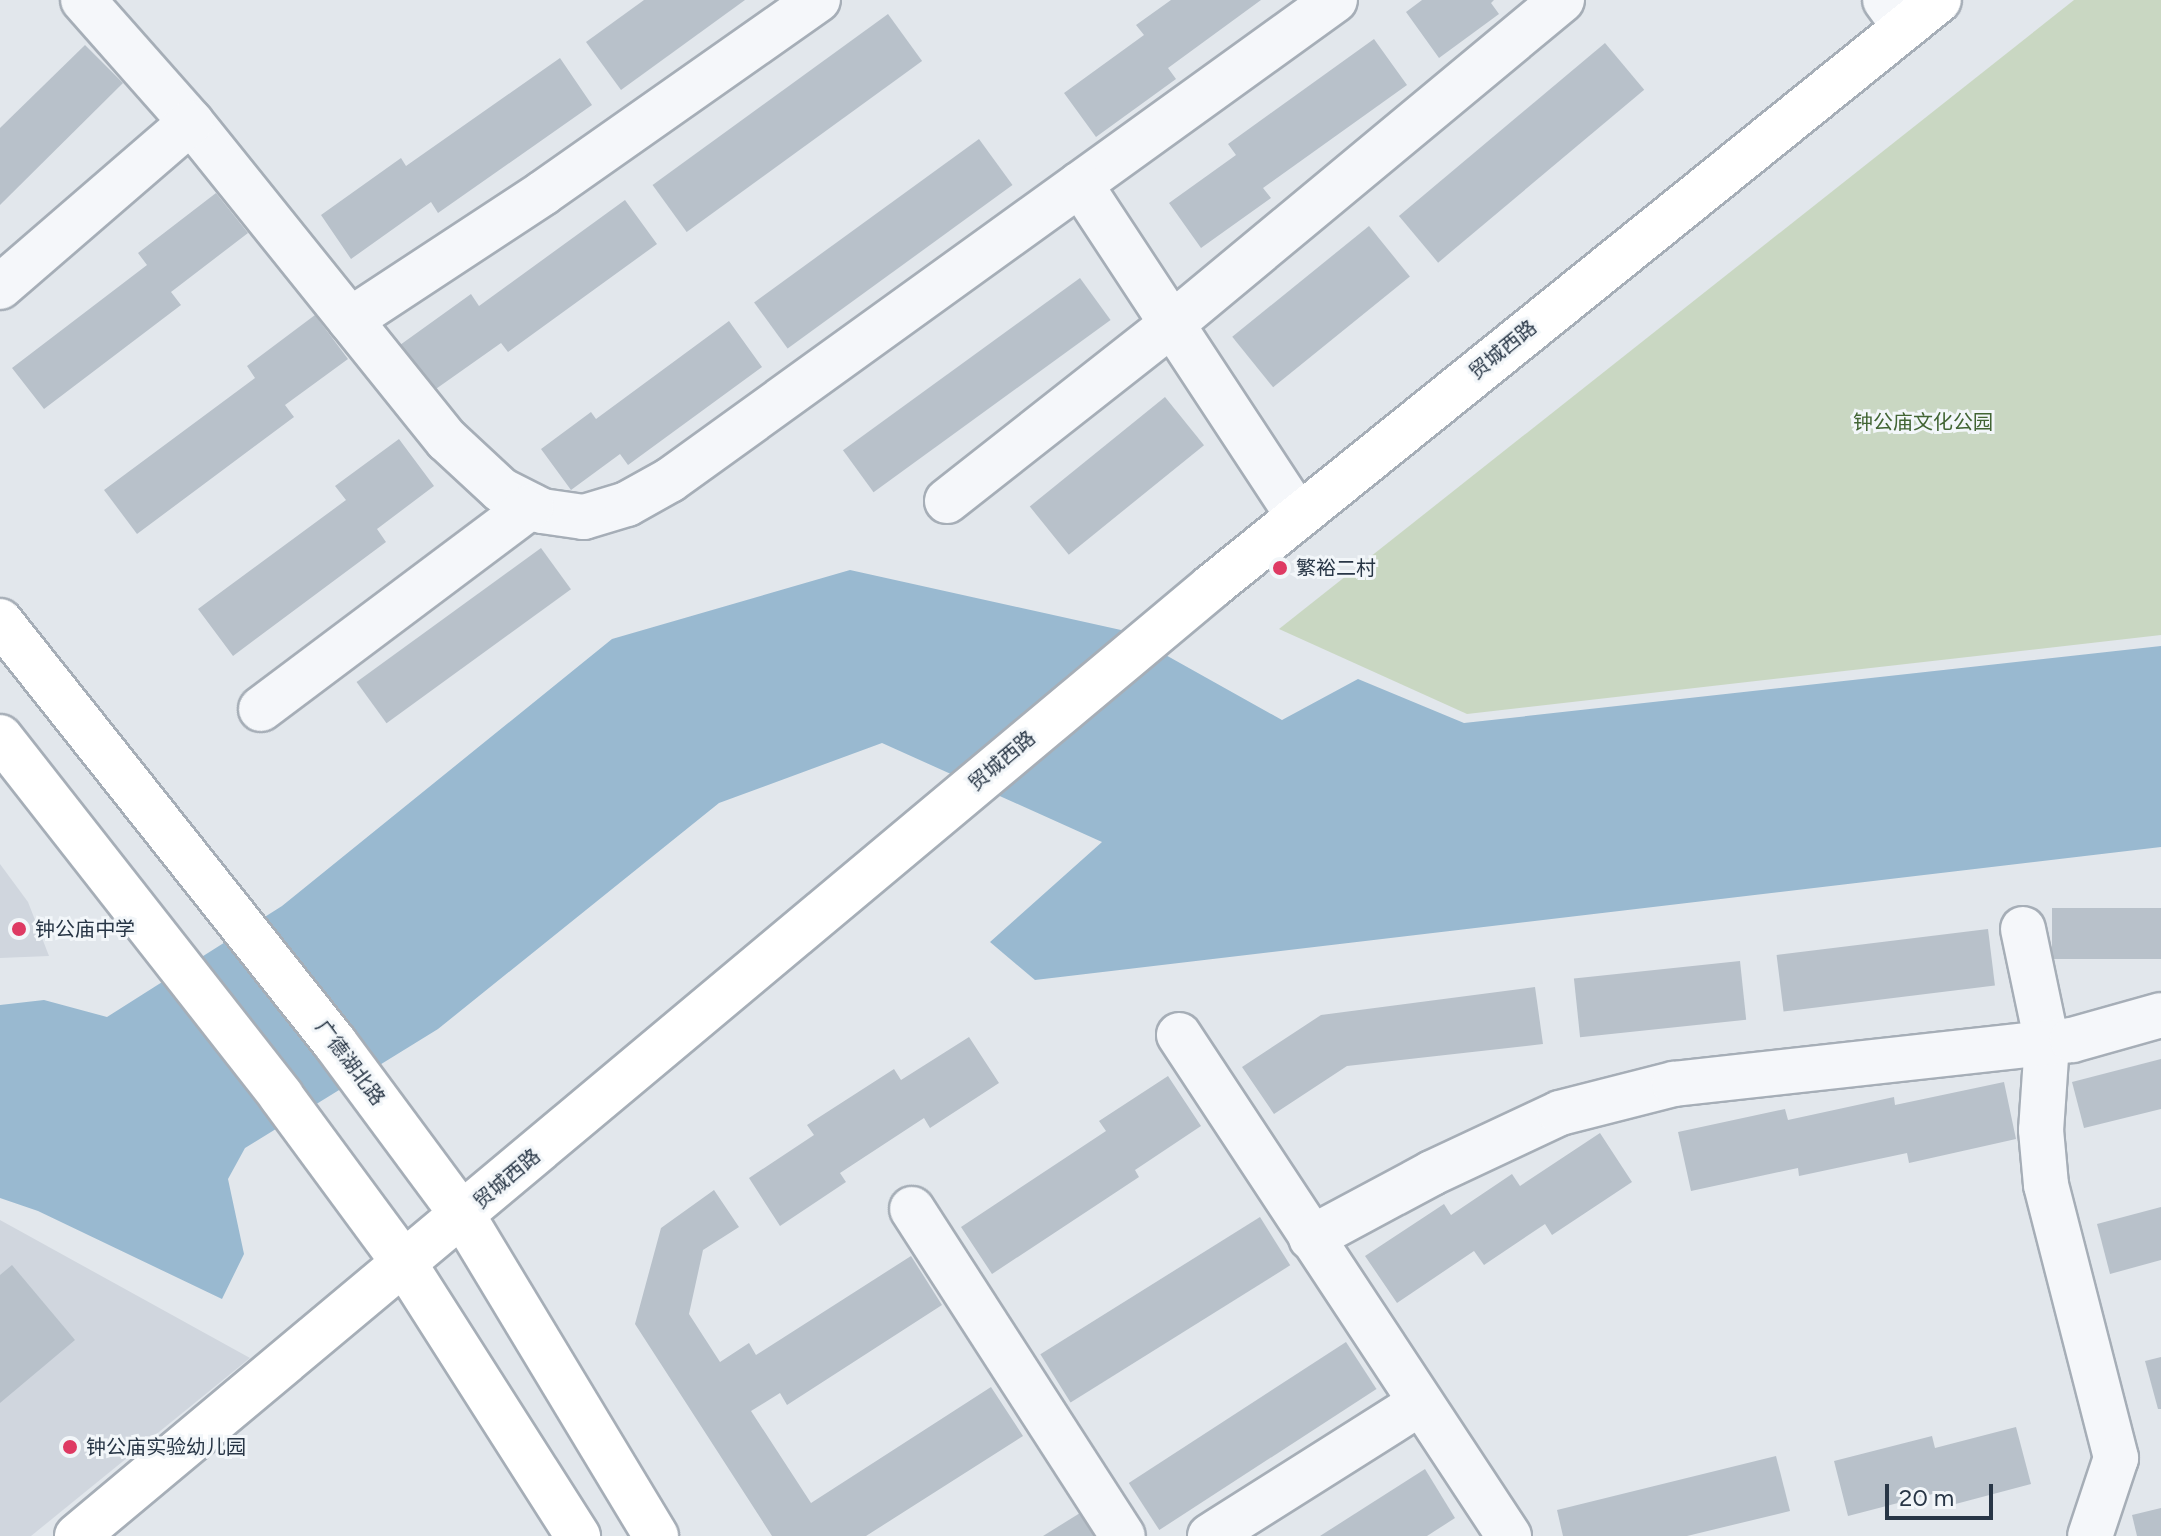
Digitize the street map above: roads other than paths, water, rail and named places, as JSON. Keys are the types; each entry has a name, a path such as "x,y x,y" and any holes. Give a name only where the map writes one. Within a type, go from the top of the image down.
{"main road":[{"name":"贸城西路","path":"77,1536 463,1216 1894,13 1939,0"},
{"name":"广德湖北路","path":"0,621 335,1043 463,1216 656,1536"},
{"path":"0,737 281,1096 404,1263 578,1536"}],"lane":[{"path":"83,0 191,122 447,440 501,490 531,506 584,517 627,504 670,480 1335,0"},
{"path":"350,320 543,193 818,0"},
{"path":"947,501 1172,324 1562,0"},
{"path":"0,287 191,122"},
{"path":"1080,184 1298,516"},
{"path":"261,709 531,506"},
{"path":"2023,929 2047,1043 2041,1130 2046,1185 2116,1458 2086,1535"},
{"path":"1311,1238 1432,1173 1575,1109 1674,1084 2047,1043 2161,1015"},
{"path":"1179,1035 1419,1404 1509,1536"},
{"path":"912,1209 1123,1536"},
{"path":"1210,1536 1419,1404"}],"water":[{"path":"850,570 1121,630 1282,720 1358,679 1464,723 2161,646 2161,847 1035,980 990,942 1102,842 882,743 719,803 438,1029 245,1148 228,1179 244,1254 222,1299 38,1211 0,1198 0,1005 44,1000 107,1017 282,906 612,639"}],"place":[{"name":"繁裕二村","path":"1280,568"},
{"name":"钟公庙中学","path":"19,929"},
{"name":"钟公庙实验幼儿园","path":"70,1447"}],"park label":[{"name":"钟公庙文化公园","path":"1923,422"}]}
